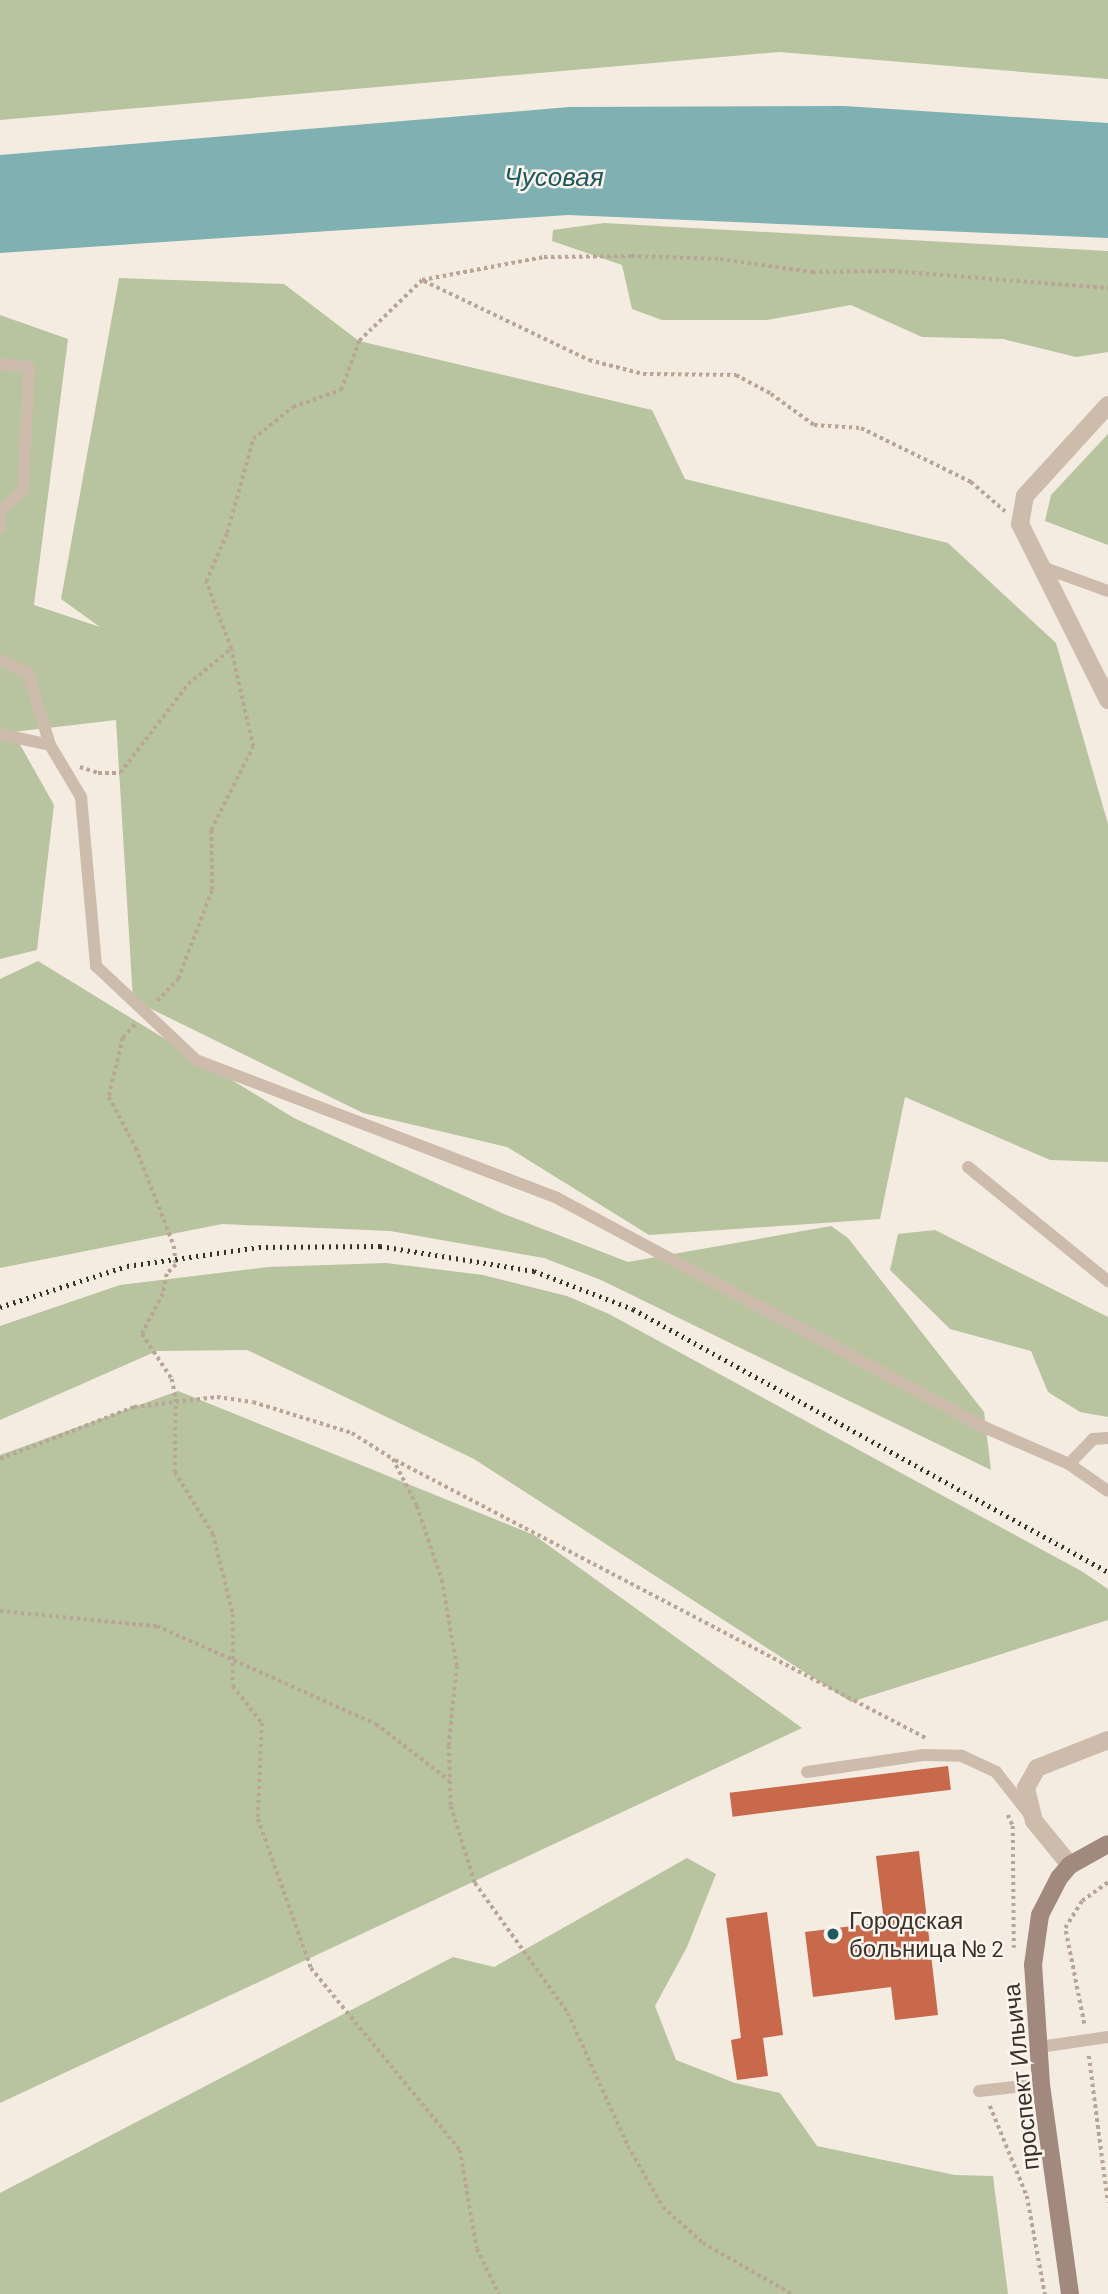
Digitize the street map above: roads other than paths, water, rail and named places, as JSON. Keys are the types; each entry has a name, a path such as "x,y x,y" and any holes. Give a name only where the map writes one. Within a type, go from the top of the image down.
{"street":[{"path":"1108,405 1025,496 1020,524 1108,700"},
{"path":"1070,1865 1034,1821 1026,1788 1037,1769 1108,1740"},
{"name":"проспект Ильича","path":"1070,2294 1041,2084 1033,1965 1036,1937 1047,1898 1070,1865 1108,1844"}],"lane":[{"path":"0,364 29,367 23,491 1,510 0,528"},
{"path":"1042,567 1108,592"},
{"path":"0,660 29,673 50,745 81,797 96,966 196,1060 557,1198 986,1428 1069,1464 1108,1491"},
{"path":"0,734 50,745"},
{"path":"968,1167 1108,1281"},
{"path":"1069,1464 1093,1439 1108,1438"},
{"path":"807,1772 923,1755 962,1756 996,1772 1034,1821"},
{"path":"1039,2047 1108,2037"},
{"path":"979,2091 1041,2084"}],"water":[{"name":"Чусовая","path":"844,106 1108,123 1108,238 568,215 0,253 0,155 569,107"}],"railway":[{"path":"0,1307 127,1266 259,1247 380,1246 534,1271 633,1309 1108,1572"}],"place":[{"name":"Городская больница № 2","path":"833,1934"}]}
